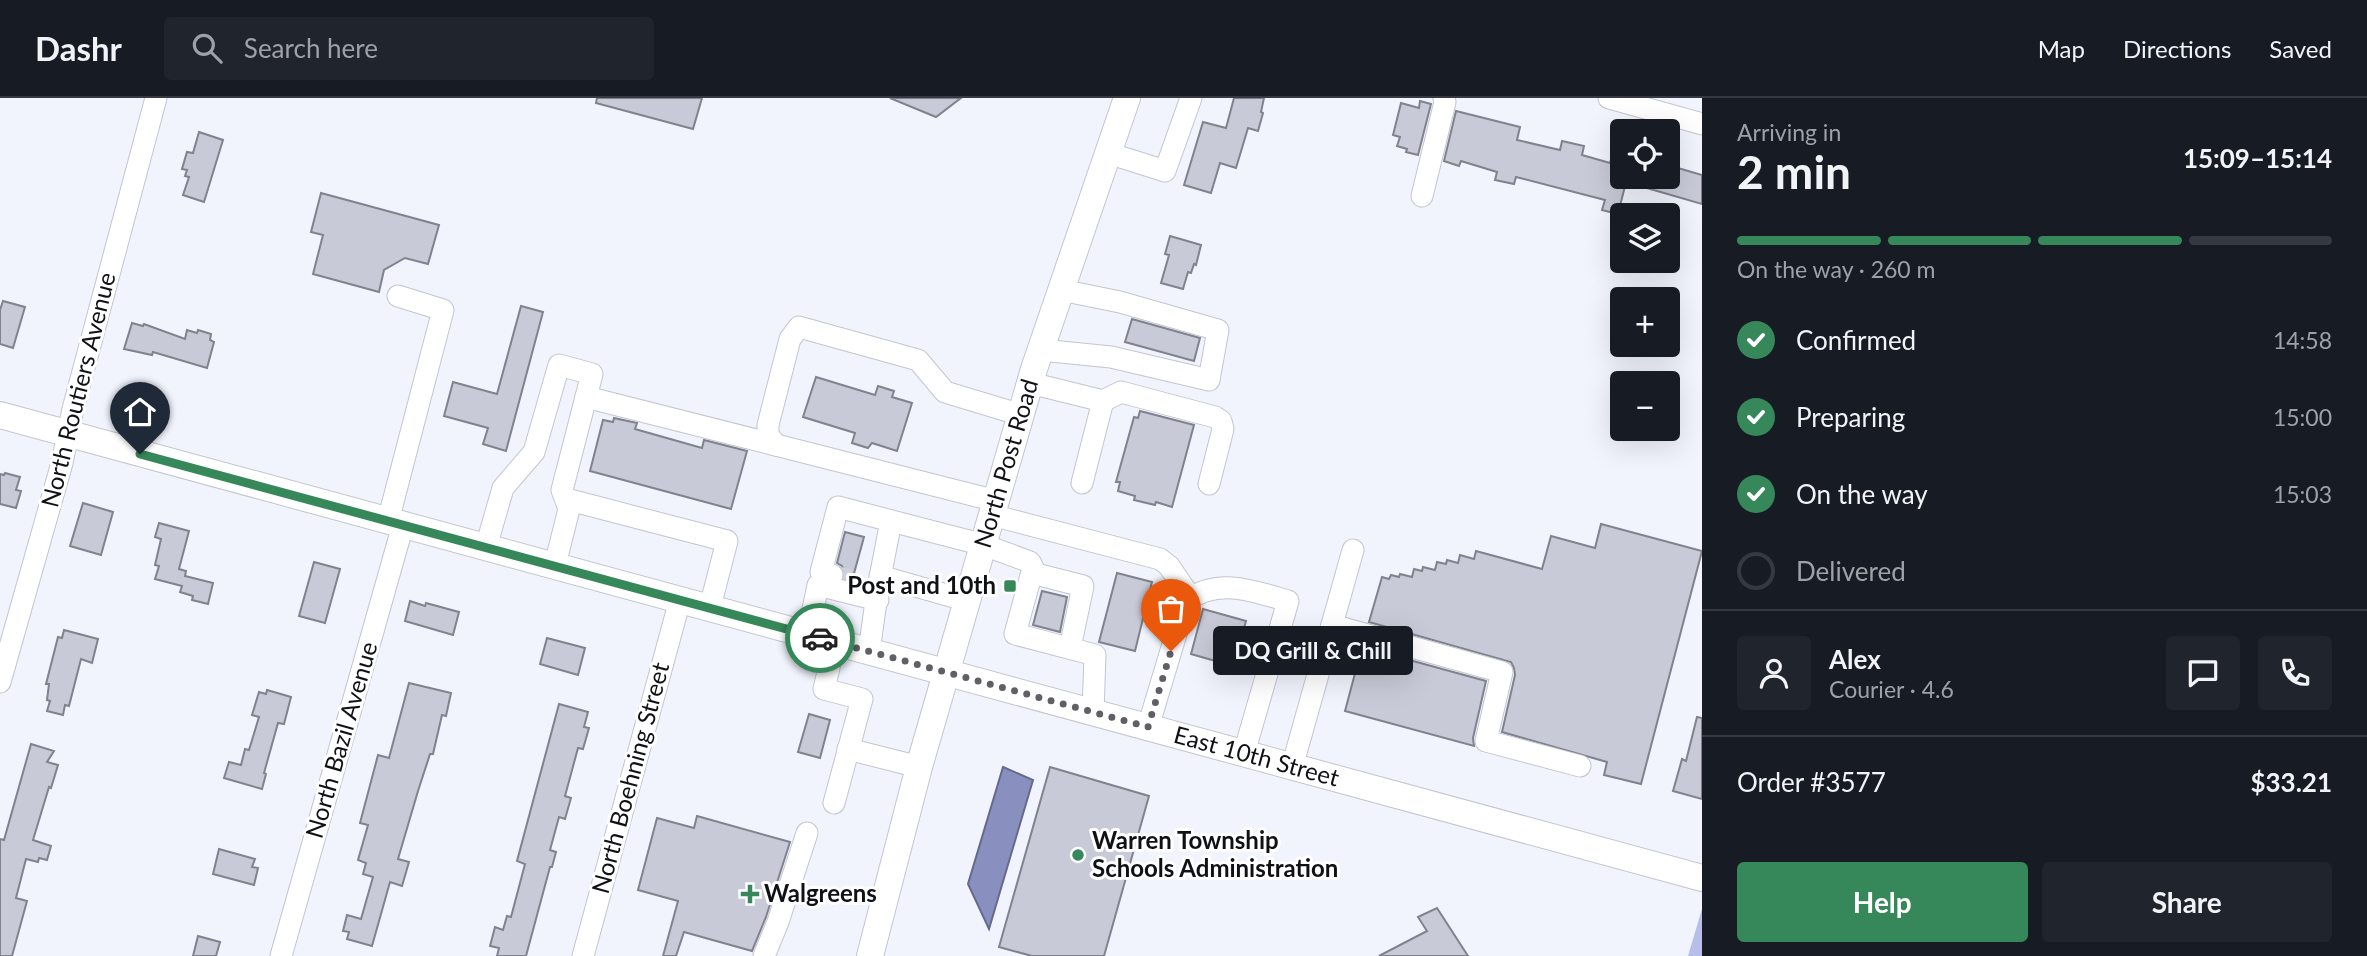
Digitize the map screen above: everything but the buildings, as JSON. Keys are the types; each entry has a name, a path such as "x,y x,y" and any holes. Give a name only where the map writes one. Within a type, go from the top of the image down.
{"main road":[{"name":"North Post Road","path":"870,956 919,767 1030,383 1127,98"},
{"name":"East 10th Street","path":"0,415 1702,878"}],"street":[{"name":"North Routiers Avenue","path":"0,682 62,463 67,434 156,98"},
{"path":"1108,153 1165,171 1191,98"},
{"path":"1422,196 1444,98"},
{"path":"1609,98 1702,124"},
{"path":"1041,350 1111,357 1209,380 1218,330 1119,302 1061,290"},
{"name":"North Bazil Avenue","path":"281,956 396,523 443,310 398,296"},
{"path":"776,445 768,435 768,425 790,339 799,327 918,360 945,392 1021,415"},
{"path":"486,547 503,488 534,452 559,365 592,374 562,490 569,509 555,565"},
{"path":"1030,383 1103,401 1121,392 1215,417 1221,421 1223,429 1209,484"},
{"path":"586,397 776,445 1160,559 1169,566 1190,597"},
{"path":"1082,483 1103,401"},
{"path":"566,499 727,541 710,607"},
{"path":"808,634 830,578 838,507 984,545 1030,562 1033,568 1015,634 1095,655 1093,712"},
{"path":"869,651 891,522"},
{"path":"1292,767 1353,550"},
{"path":"1032,573 1083,586 1070,648"},
{"path":"830,578 968,601"},
{"path":"830,578 879,588"},
{"path":"1148,727 1186,600 1214,589 1236,586 1288,601 1244,753"},
{"name":"North Boehning Street","path":"583,956 680,600"},
{"path":"1332,625 1502,672 1486,741 1580,766"},
{"path":"834,803 862,699 824,689 835,642"},
{"path":"848,749 919,767"},
{"path":"764,956 807,833"}],"shaded area":[{"path":"1003,767 1033,780 989,929 968,884"},
{"path":"1702,909 1702,956 1688,956"}],"tunnel":[{"path":"832,575 849,580"}],"way so far":[{"path":"820,638 1148,727 1171,651"}],"place":[{"name":"Post and 10th","path":"1010,586"},
{"name":"DQ Grill & Chill","path":"1171,651"},
{"name":"Warren Township Schools Administration","path":"1078,855"},
{"name":"Walgreens","path":"750,894"}],"route":[{"path":"140,454 820,638"}]}
